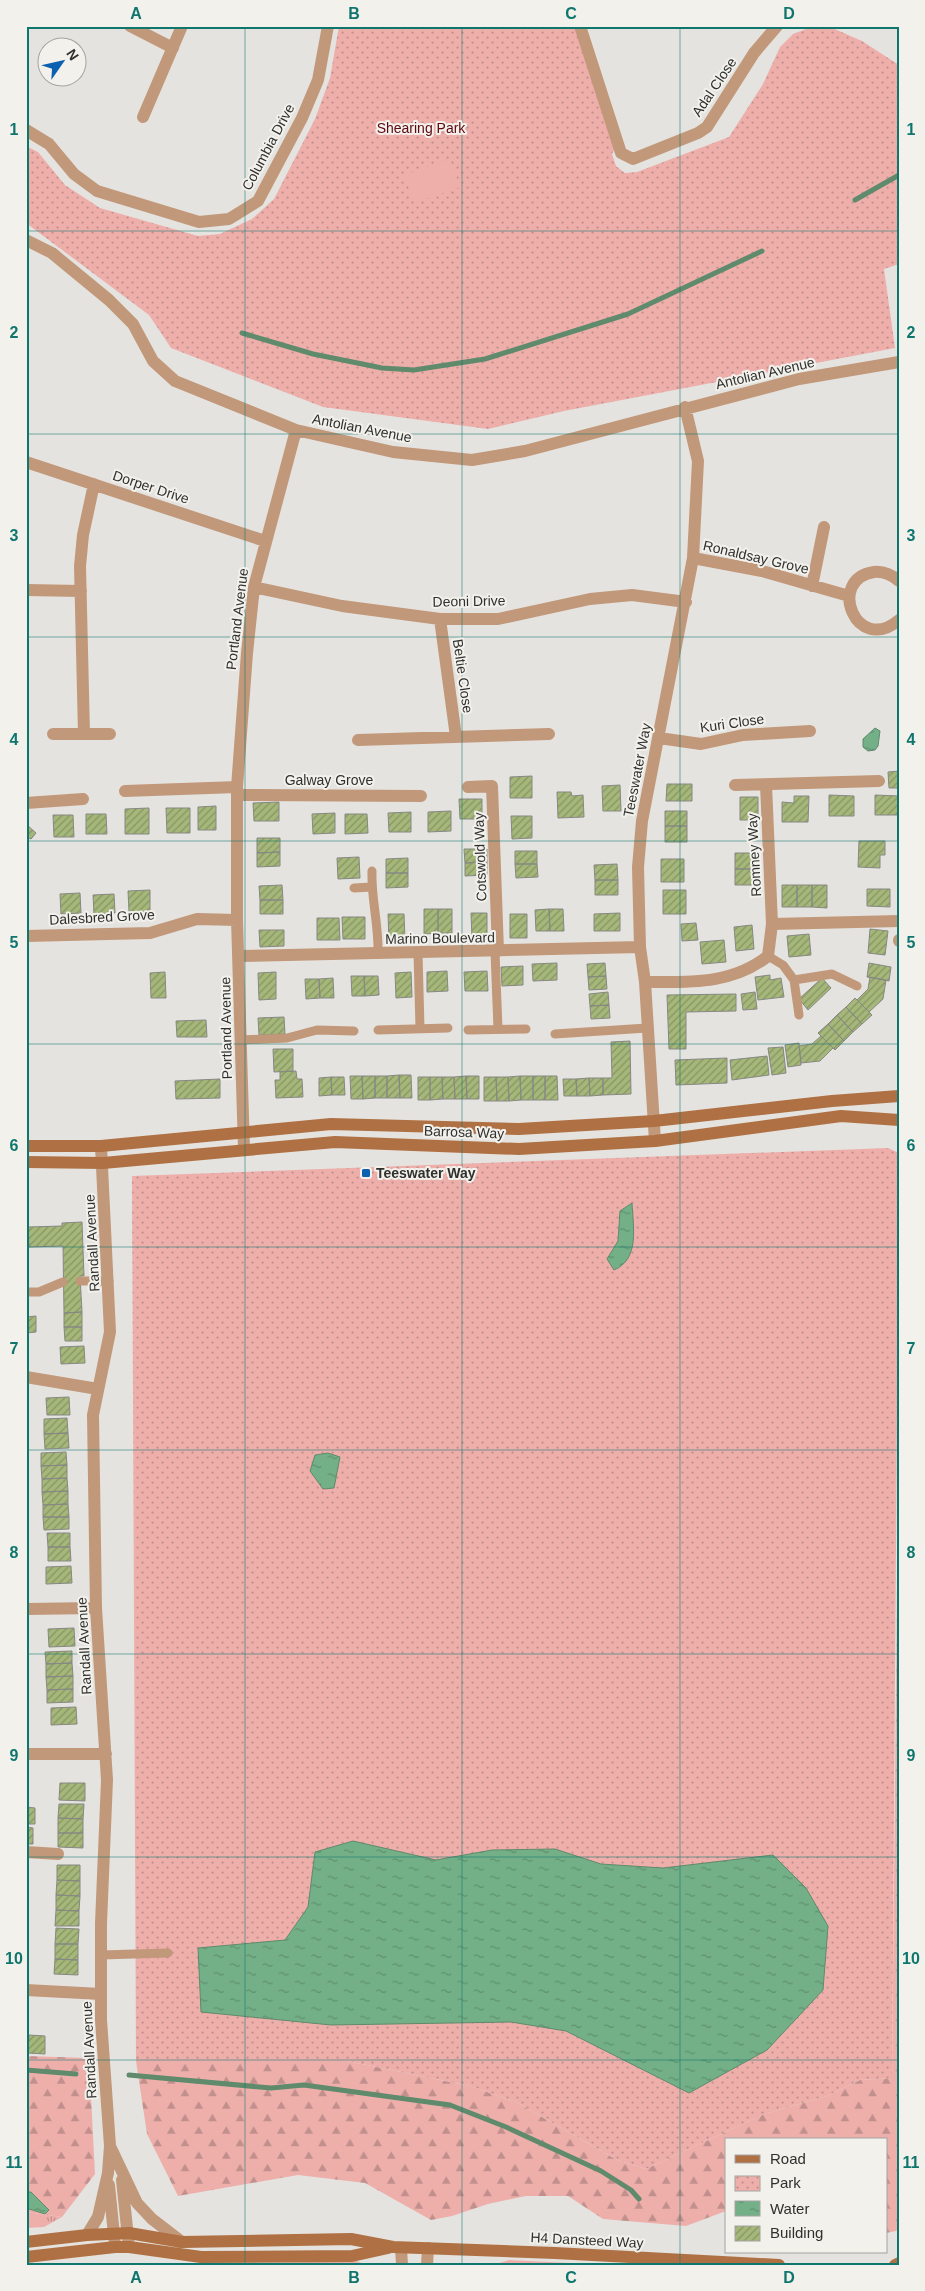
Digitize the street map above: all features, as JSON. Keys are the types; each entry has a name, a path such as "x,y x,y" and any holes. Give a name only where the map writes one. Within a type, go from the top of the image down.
{"street":[{"path":"130,26 173,48"},
{"path":"143,117 182,26"},
{"name":"Columbia Drive","path":"26,130 49,144 74,174 97,192 199,222 229,218 258,201 302,118 318,80 328,26"},
{"name":"Adal Close","path":"580,26 621,153 632,159 698,133 707,126 754,53 777,26"},
{"name":"Antolian Avenue","path":"26,240 52,253 109,300 133,324 154,361 175,380 296,430 393,452 472,460 525,451 686,407 799,379 899,362"},
{"name":"Teeswater Way","path":"655,1141 647,1028 646,982 640,947 638,867 642,821 686,602 693,558 698,461 686,407"},
{"name":"Portland Avenue","path":"244,1149 238,920 237,791 254,587 296,430"},
{"name":"Dorper Drive","path":"26,462 265,541"},
{"path":"84,734 80,566 83,535 94,484"},
{"name":"Ronaldsay Grove","path":"812,586 824,527"},
{"name":"Ronaldsay Grove","path":"693,558 762,571 849,596"},
{"path":"899,581 886,573 867,574 858,579 849,596 852,614 865,627 884,629 899,620"},
{"name":"Deoni Drive","path":"254,587 342,606 440,619 498,618 590,599 632,595 686,602"},
{"path":"26,590 81,591"},
{"name":"Beltie Close","path":"440,619 456,737"},
{"name":"Kuri Close","path":"659,738 701,744 743,735 810,731"},
{"path":"53,734 110,734"},
{"path":"358,740 549,734"},
{"path":"735,785 879,781"},
{"name":"Romney Way","path":"766,785 772,924 768,956"},
{"name":"Cotswold Way","path":"468,787 492,786 496,952"},
{"path":"125,791 237,791"},
{"name":"Galway Grove","path":"237,791 421,796"},
{"path":"26,803 83,799"},
{"name":"Dalesbred Grove","path":"26,936 150,933 197,919 238,920"},
{"path":"772,924 899,921"},
{"name":"Marino Boulevard","path":"240,956 496,952 640,947"},
{"path":"646,982 707,982 756,966 768,956"},
{"name":"Barrosa Way","path":"26,1146 101,1146 332,1124 520,1129 654,1121 832,1100 893,1098 899,1096"},
{"name":"Barrosa Way","path":"26,1162 103,1163 335,1142 519,1149 655,1141 841,1116 899,1120"},
{"name":"Randall Avenue","path":"88,2235 98,2217 108,2174 110,2146 101,1994 107,1780 96,1608 93,1415 110,1332 101,1146"},
{"path":"26,1377 98,1389"},
{"path":"26,1609 96,1608"},
{"path":"26,1754 106,1754"},
{"path":"26,1852 58,1854"},
{"path":"26,1990 101,1994"},
{"name":"Randall Avenue","path":"110,2146 137,2203 152,2219 182,2242"},
{"path":"121,2168 129,2247"},
{"path":"108,2174 115,2247"},
{"name":"H4 Dansteed Way","path":"26,2242 88,2235 129,2233 182,2242 351,2239 397,2248"},
{"name":"H4 Dansteed Way","path":"26,2257 115,2247 129,2247 201,2257 352,2256 397,2248 428,2248 779,2265"},
{"path":"397,2248 402,2265"},
{"path":"427,2265 428,2248"},
{"path":"895,2265 899,2263"}],"lane":[{"path":"372,871 372,887 379,927 378,954"},
{"path":"354,888 372,887"},
{"path":"496,952 498,1030"},
{"path":"418,953 420,1028"},
{"path":"768,956 783,965 794,980 799,1015"},
{"path":"794,980 832,974 857,986"},
{"path":"378,1030 448,1028"},
{"path":"555,1034 647,1028"},
{"path":"468,1030 526,1029"},
{"path":"241,1040 287,1038 318,1030 354,1031"},
{"path":"80,1281 109,1281"},
{"path":"26,1292 39,1292 63,1282"},
{"path":"101,1955 168,1953"}],"green space":[{"name":"Shearing Park","path":"339,26 578,26 615,148 612,154 616,166 625,173 637,172 729,137 763,84 780,47 793,34 814,26 830,27 862,41 899,65 899,264 884,269 895,348 564,411 488,429 323,407 171,348 149,315 26,223 26,146 38,152 65,185 100,208 198,236 220,234 252,219 274,199 315,119 330,78"},
{"path":"450,159 460,187 414,203 404,175"},
{"path":"888,1148 899,1153 892,2078 860,2080 827,2096 764,2114 646,2169 617,2160 516,2102 470,2086 347,2061 136,2061 132,1176"},
{"path":"899,1389 899,2228 896,2231 888,2233 888,2138 725,2138 725,2211 686,2226 603,2219 568,2196 526,2196 488,2204 452,2216 431,2220 365,2183 298,2175 178,2196 147,2134 136,2061 347,2061 470,2086 516,2102 617,2160 646,2169 764,2114 827,2096 860,2080 892,2078"},
{"path":"26,2056 89,2058 95,2174 62,2217 26,2212"},
{"path":"26,2212 62,2217 44,2227 26,2228"},
{"path":"509,2260 610,2265 493,2265"},
{"path":"356,2261 367,2265 168,2265"}],"water":[{"path":"875,728 880,731 878,746 875,750 868,751 863,747 863,739"},
{"path":"632,1203 634,1232 631,1250 628,1258 614,1270 607,1259 618,1241 620,1211"},
{"path":"328,1453 340,1457 334,1488 323,1489 310,1471 315,1455"},
{"path":"353,1841 436,1860 492,1850 555,1849 601,1864 663,1868 773,1855 806,1888 828,1926 823,1990 767,2050 689,2093 566,2031 511,2022 331,2025 201,2012 198,1948 285,1940 308,1907 315,1852"},
{"path":"26,2192 31,2192 49,2210 45,2214 26,2208"}],"building":[{"path":"899,771 899,788 889,788 888,772"},
{"path":"532,776 532,798 510,798 510,777"},
{"path":"667,784 692,784 692,801 666,801"},
{"path":"620,785 621,811 603,811 602,786"},
{"path":"557,792 571,792 572,796 583,795 584,817 558,818"},
{"path":"829,795 854,796 854,816 829,816"},
{"path":"875,795 899,796 899,815 875,815"},
{"path":"794,796 809,796 808,822 782,822 782,802 794,803"},
{"path":"740,797 758,797 758,820 740,820"},
{"path":"459,799 482,799 482,819 460,819"},
{"path":"279,802 279,821 254,821 253,803"},
{"path":"216,806 216,830 198,830 198,807"},
{"path":"149,808 149,834 125,834 125,809"},
{"path":"166,808 190,808 190,833 167,833"},
{"path":"451,811 451,831 428,832 428,812"},
{"path":"665,811 687,811 687,826 665,826"},
{"path":"411,812 411,832 389,832 388,813"},
{"path":"335,813 335,833 313,834 312,814"},
{"path":"86,814 106,814 107,834 86,834"},
{"path":"345,814 367,814 368,833 345,834"},
{"path":"53,815 73,815 74,837 54,837"},
{"path":"511,816 532,816 532,838 512,839"},
{"path":"26,824 36,833 31,839 26,837"},
{"path":"665,826 687,826 687,842 665,842"},
{"path":"257,838 280,838 280,852 257,853"},
{"path":"859,841 885,841 885,855 880,855 880,868 858,867"},
{"path":"464,849 487,849 487,862 465,863"},
{"path":"515,851 537,851 537,864 515,864"},
{"path":"280,852 280,866 257,867 257,853"},
{"path":"735,853 758,853 758,869 735,869"},
{"path":"359,857 360,878 338,879 337,858"},
{"path":"408,858 408,873 386,873 386,859"},
{"path":"661,859 684,859 684,882 661,882"},
{"path":"487,862 487,875 465,876 465,863"},
{"path":"515,864 537,864 538,877 516,878"},
{"path":"617,864 618,880 595,880 594,865"},
{"path":"735,869 758,869 758,885 735,885"},
{"path":"386,873 408,873 408,887 386,888"},
{"path":"595,880 618,880 618,895 595,895"},
{"path":"282,885 283,900 260,900 259,886"},
{"path":"782,885 797,885 797,907 782,907"},
{"path":"797,885 812,885 812,907 797,907"},
{"path":"812,885 827,885 827,908 812,907"},
{"path":"867,889 890,889 890,907 867,906"},
{"path":"150,890 150,912 129,912 128,891"},
{"path":"663,890 686,890 686,914 663,914"},
{"path":"80,893 81,913 61,914 60,894"},
{"path":"114,894 115,913 94,914 93,895"},
{"path":"260,900 283,900 283,914 260,914"},
{"path":"424,909 438,909 438,933 424,934"},
{"path":"438,909 452,909 452,933 438,933"},
{"path":"549,909 563,909 564,931 550,931"},
{"path":"549,909 550,931 536,931 535,910"},
{"path":"471,913 487,913 487,938 472,939"},
{"path":"620,913 620,931 594,931 594,914"},
{"path":"388,914 404,914 405,940 389,941"},
{"path":"510,914 527,914 527,938 510,938"},
{"path":"342,917 365,917 365,939 343,939"},
{"path":"317,918 339,918 340,940 317,940"},
{"path":"696,923 698,940 682,941 681,924"},
{"path":"752,925 754,949 736,951 734,927"},
{"path":"870,929 888,931 885,955 868,953"},
{"path":"259,930 284,930 284,946 260,947"},
{"path":"809,934 811,955 789,957 787,936"},
{"path":"724,940 726,962 702,964 700,942"},
{"path":"557,963 557,980 533,981 532,964"},
{"path":"605,963 606,976 588,977 587,964"},
{"path":"869,963 891,967 889,981 867,977"},
{"path":"523,966 523,985 502,986 501,967"},
{"path":"447,971 448,991 427,992 427,972"},
{"path":"487,971 488,991 465,991 464,972"},
{"path":"165,972 166,998 151,998 150,973"},
{"path":"276,972 276,999 259,1000 258,973"},
{"path":"411,972 412,997 396,998 395,973"},
{"path":"770,975 770,980 781,978 784,997 758,1000 755,977"},
{"path":"351,976 364,976 365,996 352,996"},
{"path":"364,976 378,976 379,995 365,996"},
{"path":"606,976 607,989 589,990 588,977"},
{"path":"870,977 886,980 883,999 869,1012 857,1000 868,989"},
{"path":"333,978 334,998 320,998 319,979"},
{"path":"822,978 831,988 808,1010 799,999"},
{"path":"305,979 319,979 320,998 306,999"},
{"path":"608,992 609,1005 590,1006 589,994"},
{"path":"755,992 757,1009 743,1010 741,994"},
{"path":"736,994 736,1011 686,1012 686,1049 669,1049 667,995"},
{"path":"855,998 872,1015 862,1024 846,1007"},
{"path":"609,1005 610,1018 591,1019 590,1006"},
{"path":"846,1007 862,1024 853,1032 837,1015"},
{"path":"837,1015 853,1032 844,1041 828,1024"},
{"path":"284,1017 285,1034 259,1035 258,1018"},
{"path":"206,1020 207,1037 177,1037 176,1021"},
{"path":"828,1024 844,1041 835,1050 818,1033"},
{"path":"821,1036 833,1048 820,1061 801,1063 799,1046 812,1044"},
{"path":"630,1041 631,1094 603,1095 603,1078 612,1078 611,1042"},
{"path":"799,1043 801,1065 788,1067 785,1045"},
{"path":"783,1047 786,1073 772,1075 768,1048"},
{"path":"273,1049 293,1049 293,1071 274,1072"},
{"path":"767,1056 769,1075 732,1080 730,1060"},
{"path":"727,1058 727,1083 676,1085 675,1060"},
{"path":"296,1071 297,1079 302,1079 303,1097 276,1098 275,1080 280,1080 280,1072"},
{"path":"399,1075 411,1075 412,1098 400,1098"},
{"path":"399,1075 400,1098 387,1098 387,1076"},
{"path":"350,1076 362,1076 363,1099 351,1099"},
{"path":"362,1076 375,1076 375,1098 363,1099"},
{"path":"375,1076 387,1076 387,1098 375,1098"},
{"path":"466,1076 479,1076 479,1099 467,1099"},
{"path":"466,1076 467,1099 455,1099 454,1077"},
{"path":"520,1076 533,1076 533,1100 521,1100"},
{"path":"520,1076 521,1100 509,1101 508,1077"},
{"path":"533,1076 545,1076 545,1100 533,1100"},
{"path":"545,1076 557,1076 558,1100 545,1100"},
{"path":"331,1077 344,1077 345,1095 332,1095"},
{"path":"331,1077 332,1095 319,1096 319,1078"},
{"path":"418,1077 430,1077 430,1100 418,1100"},
{"path":"430,1077 442,1077 443,1099 430,1100"},
{"path":"442,1077 454,1077 455,1099 443,1099"},
{"path":"484,1077 496,1077 497,1101 484,1101"},
{"path":"496,1077 508,1077 509,1101 497,1101"},
{"path":"589,1078 603,1078 603,1095 590,1096"},
{"path":"589,1078 590,1096 577,1096 576,1079"},
{"path":"220,1079 220,1098 176,1099 175,1081"},
{"path":"563,1079 576,1079 577,1096 564,1096"},
{"path":"82,1222 84,1276 80,1276 82,1312 64,1313 63,1246 29,1247 28,1227 62,1226 62,1223"},
{"path":"82,1312 82,1327 64,1327 64,1313"},
{"path":"36,1316 36,1332 26,1333 26,1317"},
{"path":"64,1327 82,1327 82,1341 65,1341"},
{"path":"84,1346 85,1363 61,1364 60,1347"},
{"path":"69,1397 70,1415 47,1415 46,1398"},
{"path":"67,1418 68,1433 44,1434 44,1419"},
{"path":"68,1433 69,1448 45,1449 44,1434"},
{"path":"66,1452 67,1465 41,1466 41,1453"},
{"path":"67,1465 67,1478 42,1479 41,1466"},
{"path":"67,1478 68,1491 42,1492 42,1479"},
{"path":"68,1491 68,1504 43,1505 42,1492"},
{"path":"68,1504 69,1517 43,1517 43,1505"},
{"path":"43,1517 69,1517 69,1529 44,1530"},
{"path":"47,1533 70,1533 70,1547 48,1547"},
{"path":"48,1547 70,1547 71,1561 48,1561"},
{"path":"71,1566 72,1583 46,1584 46,1567"},
{"path":"74,1628 75,1646 49,1647 48,1629"},
{"path":"72,1651 72,1663 46,1664 45,1652"},
{"path":"72,1663 73,1676 46,1677 46,1664"},
{"path":"73,1676 73,1689 47,1690 46,1677"},
{"path":"73,1689 73,1702 47,1703 47,1690"},
{"path":"76,1707 77,1724 51,1725 51,1708"},
{"path":"60,1783 85,1783 85,1801 59,1800"},
{"path":"59,1804 84,1804 83,1819 58,1818"},
{"path":"26,1807 35,1808 35,1824 26,1824"},
{"path":"58,1818 83,1819 83,1833 58,1833"},
{"path":"26,1827 33,1828 33,1844 26,1844"},
{"path":"58,1833 83,1833 83,1848 58,1847"},
{"path":"57,1865 80,1865 80,1881 57,1880"},
{"path":"57,1880 80,1881 80,1896 56,1895"},
{"path":"56,1895 80,1896 79,1911 56,1910"},
{"path":"56,1910 79,1911 79,1926 55,1926"},
{"path":"56,1928 79,1929 78,1944 55,1944"},
{"path":"55,1944 78,1944 78,1960 55,1959"},
{"path":"55,1959 78,1960 78,1975 54,1974"},
{"path":"29,2035 45,2036 45,2054 28,2053"}],"waterway":[{"path":"855,200 899,175"},
{"path":"242,333 313,354 382,368 414,370 485,359 628,314 762,251"},
{"path":"26,2070 76,2074"},
{"path":"129,2075 271,2088 304,2085 450,2105 506,2127 601,2171 631,2190 639,2199"}],"place":[{"name":"Teeswater Way","path":"366,1173"}]}
